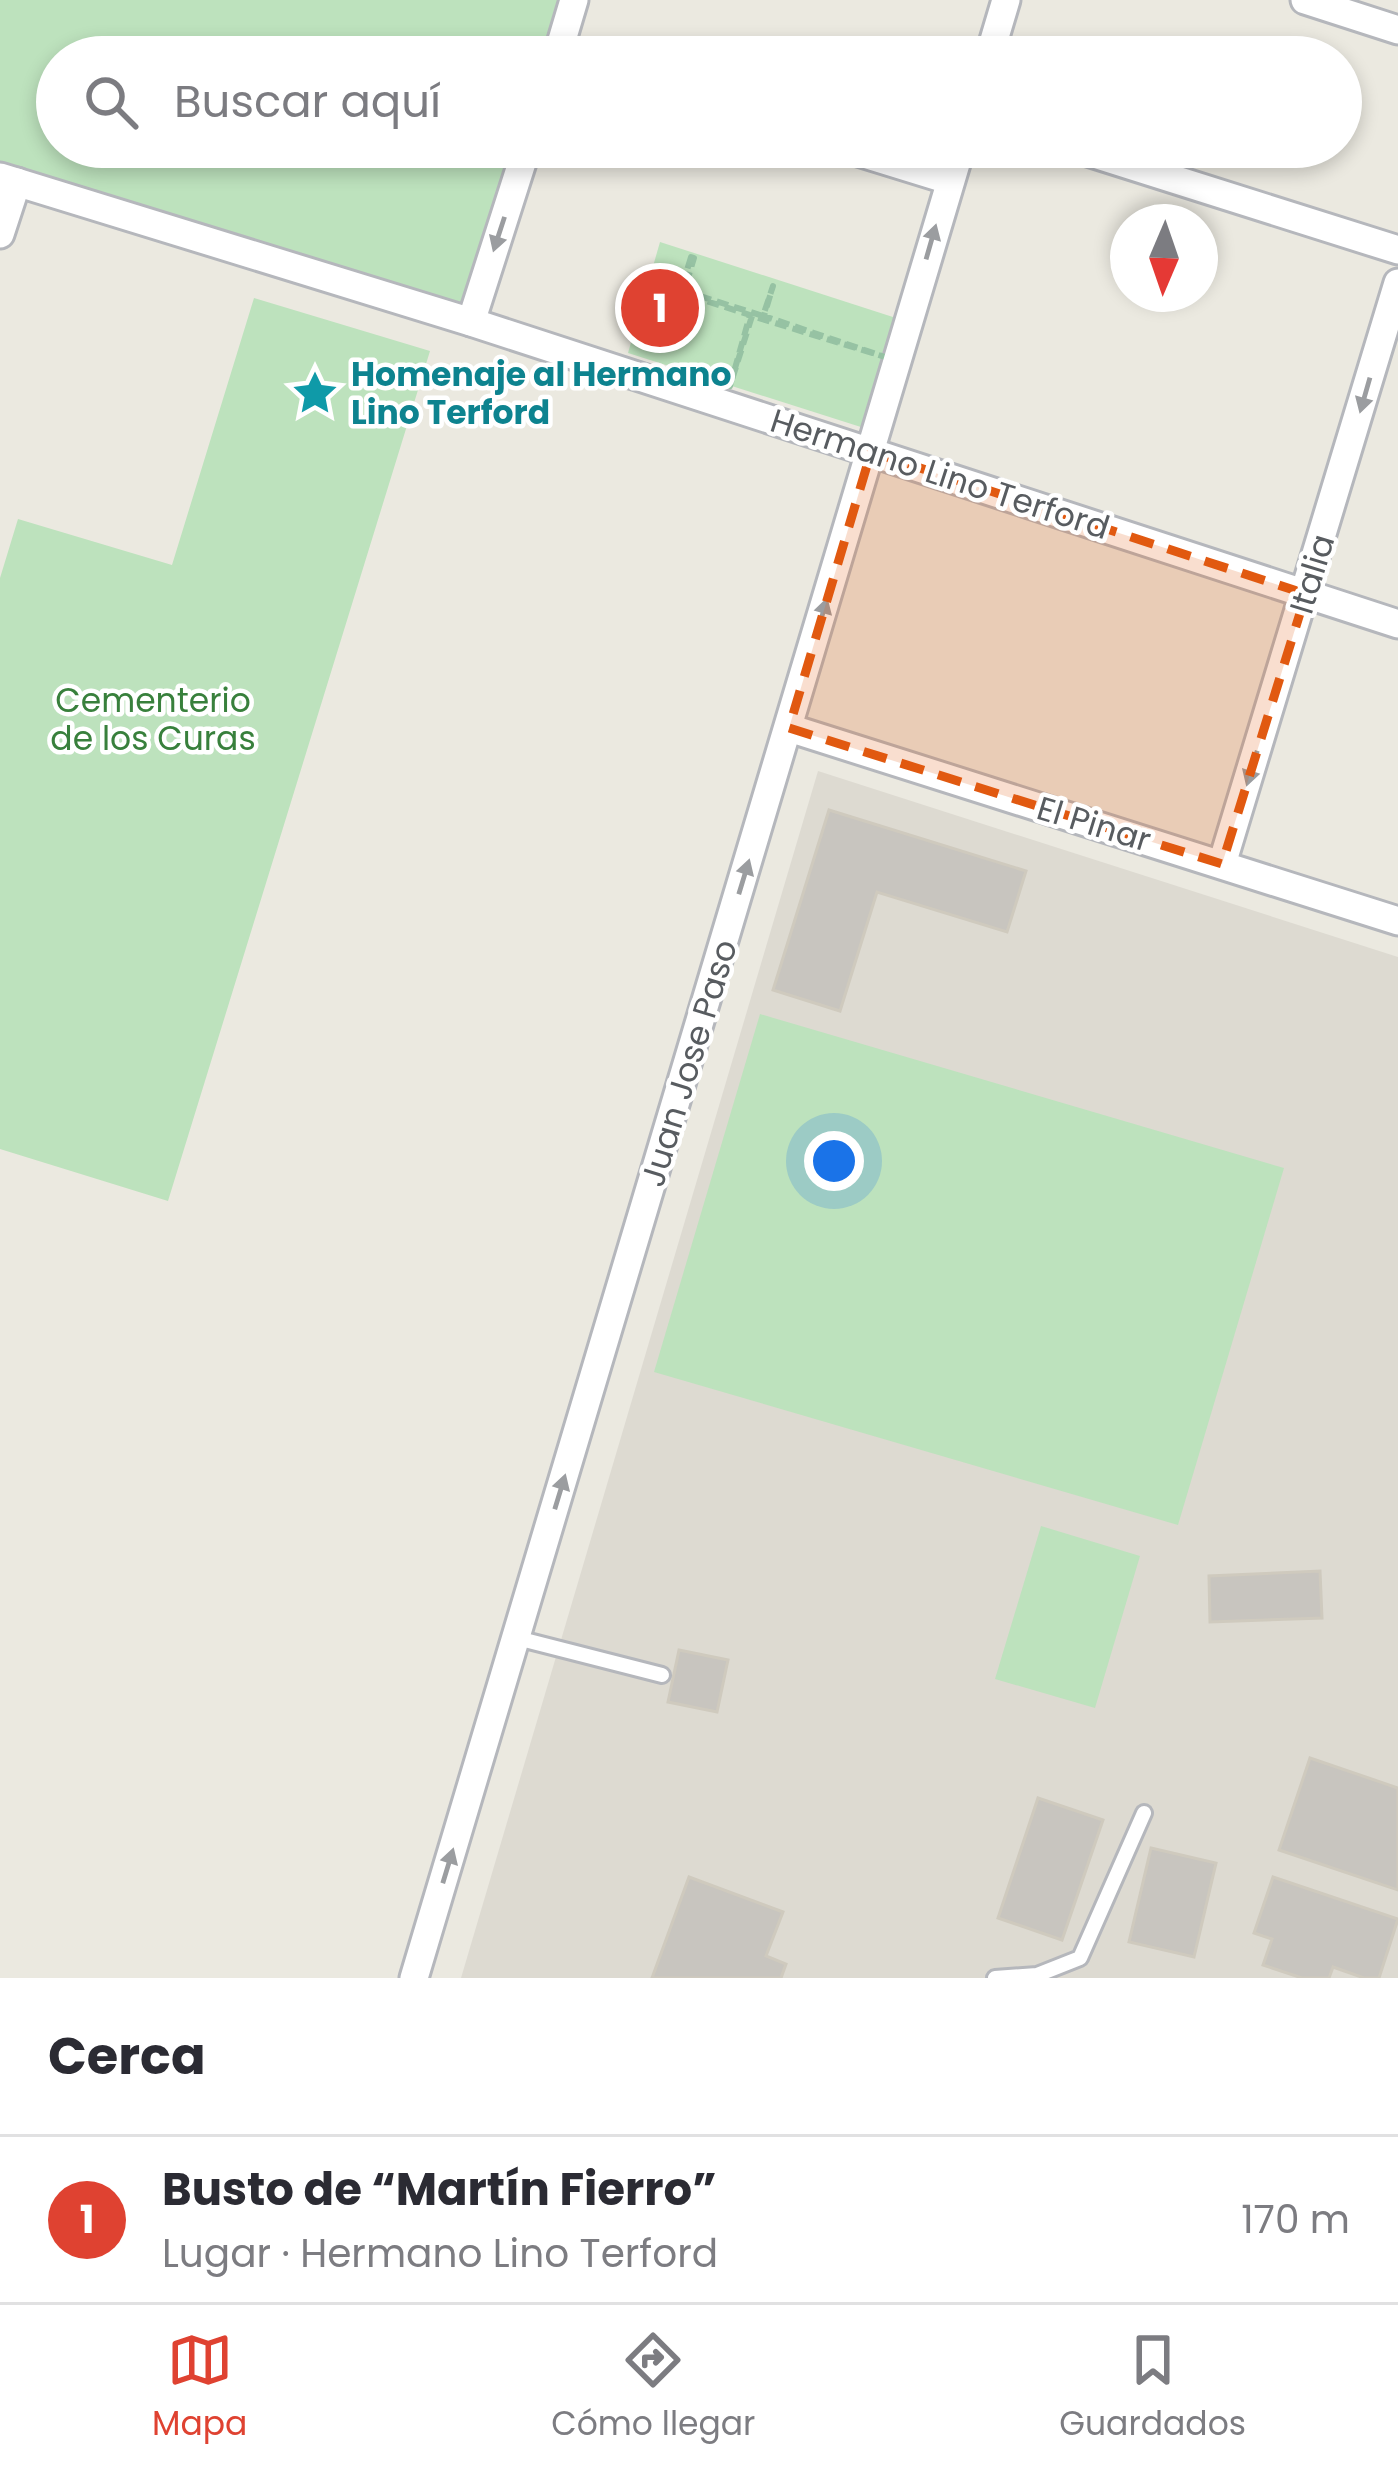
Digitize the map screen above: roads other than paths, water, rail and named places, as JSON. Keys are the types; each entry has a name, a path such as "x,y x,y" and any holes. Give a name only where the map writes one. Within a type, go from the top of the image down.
{"street":[{"path":"563,36 574,0"},
{"path":"995,36 1006,0"},
{"path":"1305,0 1398,30"},
{"path":"470,322 520,168"},
{"path":"910,168 949,180"},
{"name":"Juan Jose Paso","path":"414,1978 953,168"},
{"path":"1138,168 1398,250"},
{"path":"0,234 9,180"},
{"name":"Hermano Lino Terford","path":"9,180 470,322 1398,624"},
{"name":"Italia","path":"1222,864 1398,283"},
{"name":"El Pinar","path":"789,728 1398,921"}],"lane":[{"path":"517,1638 662,1675"},
{"path":"995,1978 1037,1975 1081,1958 1144,1813"}],"place":[{"name":"Busto de “Martín Fierro”","path":"660,308"},
{"name":"Homenaje al Hermano Lino Terford","path":"315,393"}],"park label":[{"name":"Cementerio de los Curas","path":"153,719"}]}
